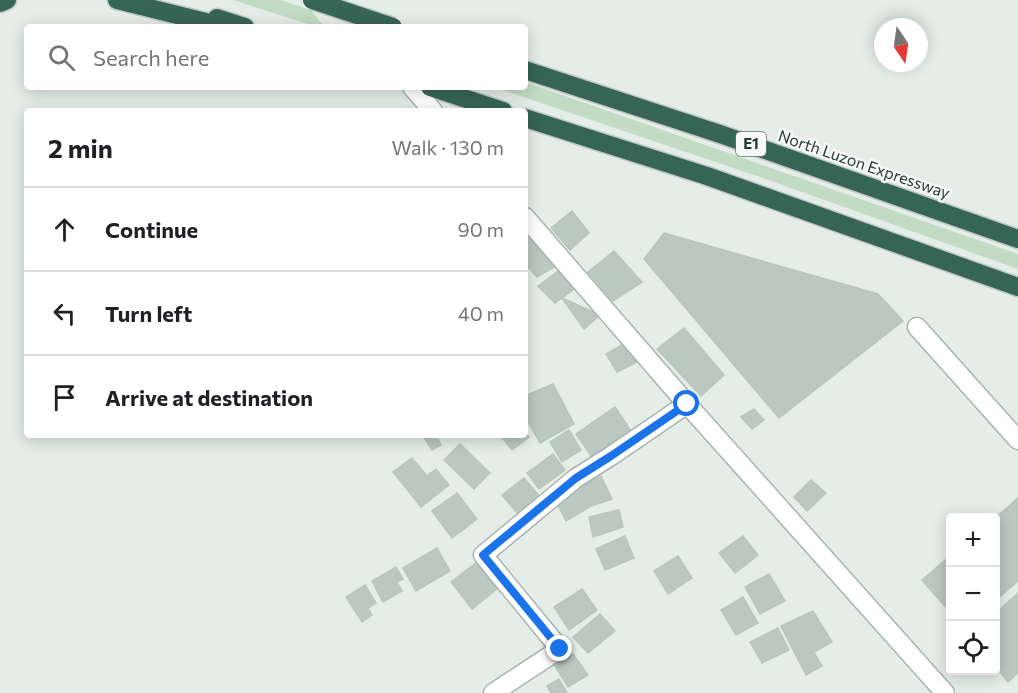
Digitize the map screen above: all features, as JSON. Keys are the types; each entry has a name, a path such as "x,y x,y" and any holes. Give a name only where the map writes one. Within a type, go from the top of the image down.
{"highway":[{"path":"0,3 7,0"},
{"path":"117,0 214,24"},
{"path":"164,0 236,24"},
{"path":"312,0 384,24"},
{"name":"North Luzon Expressway","path":"528,71 720,134 1018,239"},
{"path":"439,90 493,108"},
{"path":"528,119 707,176 1018,287"}],"street":[{"path":"336,0 357,24"},
{"path":"415,90 430,108"},
{"path":"528,221 687,404 945,693"},
{"path":"917,327 1018,440"},
{"path":"493,693 560,649 483,555 576,478 687,404"}],"green space":[{"path":"233,0 280,0 311,10 322,24 308,24"},
{"path":"528,83 1018,254 1018,269 774,182 503,90 528,90"}],"building":[{"path":"572,211 589,233 570,250 551,228"},
{"path":"537,231 556,266 537,277 528,267 528,237"},
{"path":"664,233 878,294 903,321 779,418 644,259"},
{"path":"614,251 642,282 613,301 588,272"},
{"path":"566,265 578,286 555,303 538,286"},
{"path":"562,298 600,315 584,329"},
{"path":"684,328 724,375 701,396 657,349"},
{"path":"625,343 637,362 617,372 606,354"},
{"path":"553,384 574,424 540,443 528,422 528,395"},
{"path":"615,407 633,434 594,460 576,434"},
{"path":"754,409 764,420 752,429 741,417"},
{"path":"569,430 581,450 562,462 550,442"},
{"path":"425,438 438,438 441,445 432,450"},
{"path":"502,438 528,438 512,450"},
{"path":"460,444 490,473 474,489 444,460"},
{"path":"553,454 565,470 539,489 527,473"},
{"path":"412,458 427,476 436,469 449,485 421,507 393,472"},
{"path":"601,476 612,499 591,506 579,487"},
{"path":"524,478 540,497 518,514 502,495"},
{"path":"811,480 826,493 807,511 794,497"},
{"path":"579,487 591,506 566,521 556,501"},
{"path":"457,493 477,519 452,538 432,511"},
{"path":"1018,498 1018,581 1000,597 1000,567 1000,514"},
{"path":"619,510 623,527 593,537 589,517"},
{"path":"625,536 634,558 605,570 596,549"},
{"path":"743,536 758,555 735,573 719,553"},
{"path":"437,548 450,571 416,591 403,568"},
{"path":"678,556 692,578 668,594 654,571"},
{"path":"946,559 946,607 922,580"},
{"path":"476,563 497,589 472,609 451,582"},
{"path":"396,567 403,579 397,582 402,591 383,602 372,581"},
{"path":"769,574 785,601 760,614 745,587"},
{"path":"365,585 376,603 368,608 372,615 362,622 346,597"},
{"path":"582,589 597,610 569,630 554,607"},
{"path":"1018,593 1018,673 1008,682 1000,672 1000,609"},
{"path":"743,597 758,623 736,635 721,610"},
{"path":"813,611 832,642 814,652 822,666 806,675 781,626"},
{"path":"600,614 615,631 588,653 573,637"},
{"path":"778,628 789,650 762,663 750,642"},
{"path":"573,654 588,675 568,687 555,666"},
{"path":"559,679 567,693 551,693 547,686"}],"route":[{"path":"560,649 483,555 576,478 687,404"}]}
